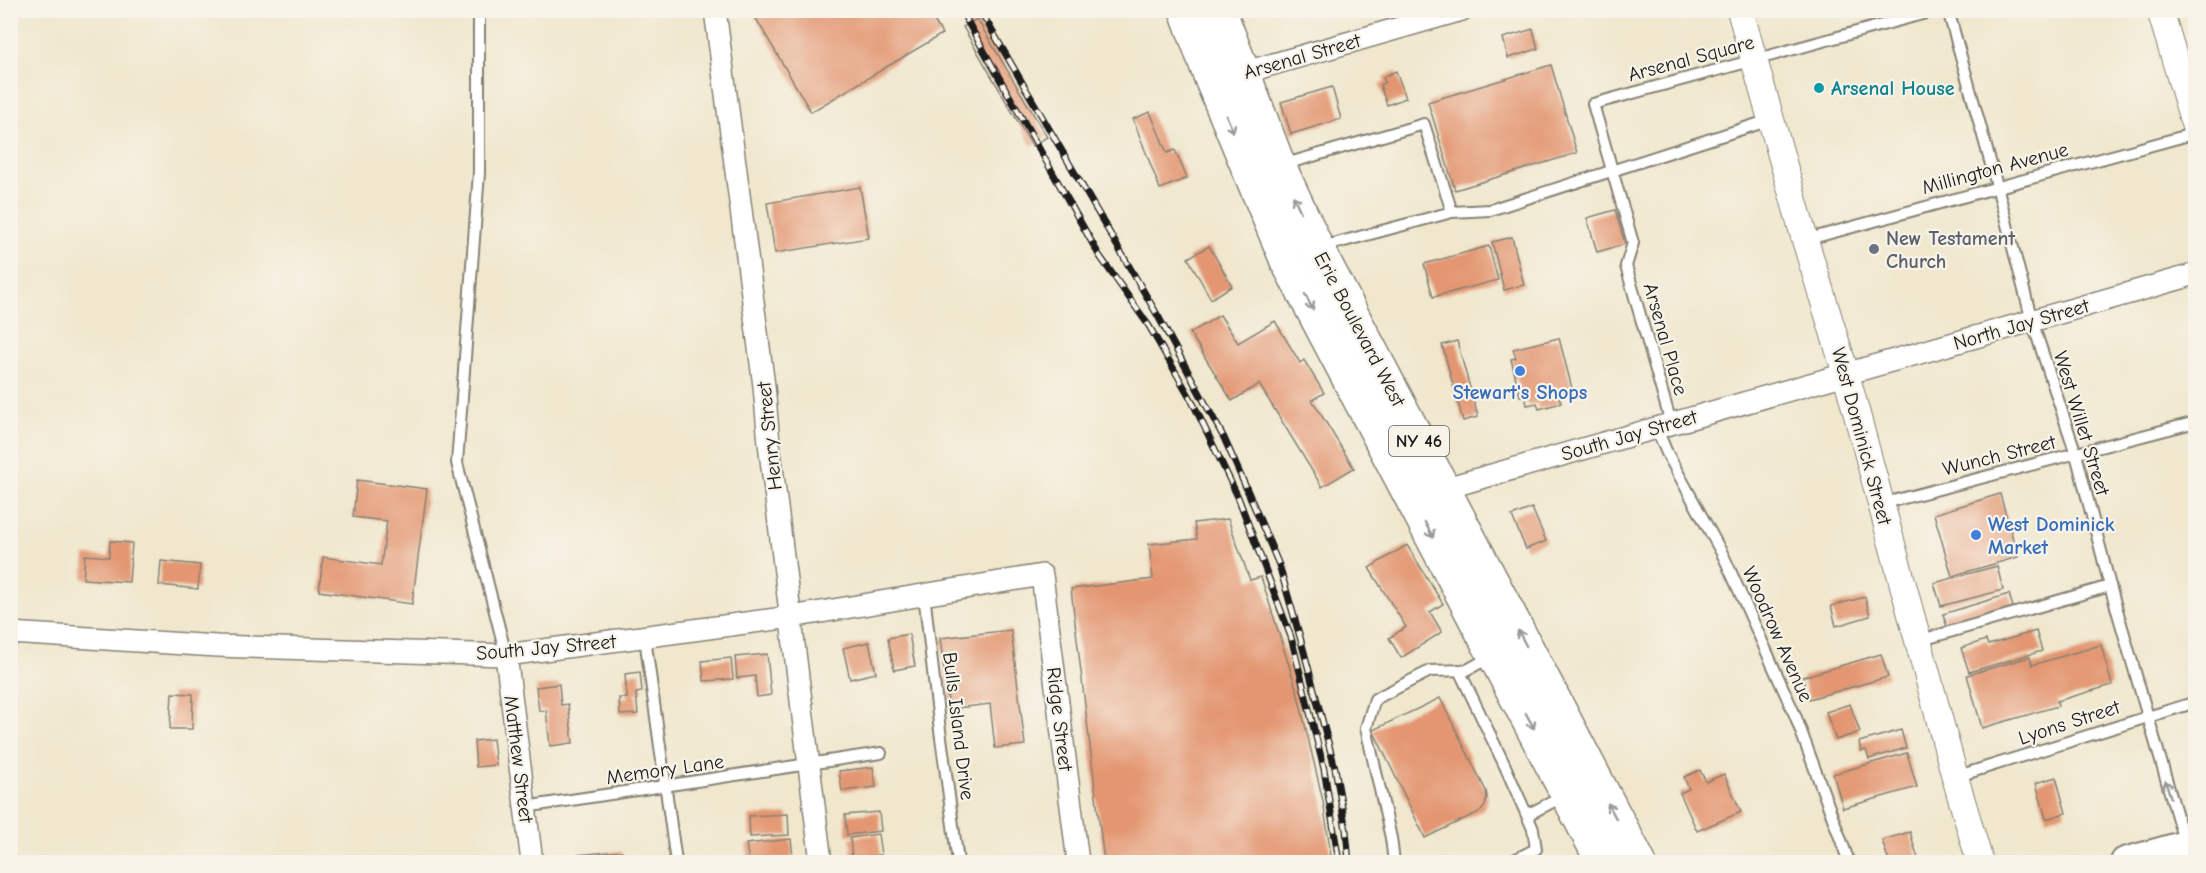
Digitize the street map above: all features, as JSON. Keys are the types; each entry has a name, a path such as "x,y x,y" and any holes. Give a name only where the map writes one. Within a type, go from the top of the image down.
{"main road":[{"name":"Erie Boulevard West","path":"1186,10 1279,166 1317,248 1639,862"},
{"name":"Erie Boulevard West","path":"1219,10 1227,77 1287,261 1603,862"},
{"path":"2125,862 2190,844"}],"street":[{"name":"Henry Street","path":"715,10 821,862"},
{"name":"Arsenal Street","path":"1227,77 1462,10"},
{"name":"West Dominick Street","path":"1740,10 1770,120 1846,374 1954,777 1980,862"},
{"path":"2160,10 2196,131"},
{"name":"North Jay Street","path":"1846,374 2196,274"},
{"name":"South Jay Street","path":"1412,498 1846,374"},
{"name":"South Jay Street","path":"10,633 217,646 506,656 791,617 1042,575"},
{"name":"Ridge Street","path":"1042,575 1078,862"},
{"name":"Matthew Street","path":"506,656 532,862"}],"lane":[{"path":"479,10 479,173 457,463 506,656"},
{"name":"Arsenal Square","path":"1611,172 1593,104 1937,10"},
{"name":"West Willet Street","path":"1948,10 2032,321 2076,454 2147,716 2190,844"},
{"path":"1317,248 1452,212 1490,210 1770,120"},
{"path":"1279,166 1424,124 1452,212"},
{"name":"Millington Avenue","path":"1805,240 2196,131"},
{"name":"Arsenal Place","path":"1611,172 1633,243 1626,266 1664,425"},
{"name":"Wunch Street","path":"1880,504 2196,422"},
{"name":"Woodrow Avenue","path":"1664,425 1667,453 1724,557 1795,715 1849,862"},
{"path":"1918,641 2110,586"},
{"name":"Bulls Island Drive","path":"924,594 958,862"},
{"path":"645,638 676,862"},
{"path":"1394,862 1392,838 1366,728 1375,699 1430,672 1467,670 1495,655"},
{"path":"1459,670 1533,829 1536,849 1510,862"},
{"name":"Lyons Street","path":"1954,777 2196,702"},
{"name":"Memory Lane","path":"525,807 881,753"},
{"path":"1527,815 1568,794"}],"building":[{"path":"751,10 928,10 942,34 811,112"},
{"path":"977,19 1047,137 1032,146 963,27"},
{"path":"1533,29 1538,49 1508,58 1503,38"},
{"path":"1551,65 1577,153 1455,190 1428,102"},
{"path":"1396,71 1406,98 1387,105 1380,85 1385,82 1383,77"},
{"path":"1332,87 1341,119 1291,134 1281,102"},
{"path":"1150,112 1167,153 1175,150 1187,178 1160,189 1133,119"},
{"path":"860,187 869,238 775,253 767,203"},
{"path":"1615,210 1625,244 1597,252 1587,218"},
{"path":"1512,237 1524,285 1504,290 1492,242"},
{"path":"1209,246 1232,286 1211,299 1188,258"},
{"path":"1489,246 1498,280 1433,297 1424,264"},
{"path":"1220,315 1238,343 1275,321 1300,363 1304,360 1324,393 1312,400 1354,468 1322,487 1259,384 1232,401 1190,333"},
{"path":"1559,338 1573,392 1559,396 1561,403 1539,409 1537,403 1527,405 1525,395 1520,396 1511,359 1516,358 1513,349"},
{"path":"1457,341 1478,417 1463,421 1442,345"},
{"path":"357,480 427,489 412,604 319,591 323,557 381,565 387,521 353,517"},
{"name":"West Dominick Market","path":"2000,494 2018,557 1952,576 1934,514"},
{"path":"1532,508 1546,541 1526,549 1512,516"},
{"path":"1228,519 1250,580 1261,577 1297,691 1323,801 1332,862 1104,862 1071,589 1153,579 1149,544 1197,539 1194,523"},
{"path":"110,541 132,543 129,582 83,579 85,555 109,557"},
{"path":"1407,545 1443,604 1430,612 1442,632 1401,658 1389,638 1406,627 1369,568"},
{"path":"161,561 200,565 198,589 159,585"},
{"path":"1997,566 2003,590 1941,606 1934,583"},
{"path":"2009,594 2013,607 1947,627 1943,614"},
{"path":"1865,597 1870,616 1836,626 1831,606"},
{"path":"1011,630 1025,745 995,748 990,704 949,709 940,638"},
{"path":"2036,631 2042,651 1969,672 1961,648 1986,640 1988,645"},
{"path":"909,634 915,666 894,670 888,638"},
{"path":"869,642 876,673 850,679 843,648"},
{"path":"2101,645 2112,685 2057,701 2058,706 1982,728 1967,675 2030,657 2032,665"},
{"path":"767,654 771,695 757,697 755,676 737,678 735,657"},
{"path":"1881,654 1888,677 1809,699 1802,677"},
{"path":"731,658 733,679 704,681 702,661"},
{"path":"640,672 642,692 636,693 638,714 620,715 619,698 627,698 625,674"},
{"path":"559,684 561,705 568,704 573,743 550,746 546,710 539,711 536,687"},
{"path":"172,693 193,694 192,729 170,729"},
{"path":"1440,698 1487,797 1481,811 1425,838 1373,730"},
{"path":"1850,704 1860,732 1836,740 1826,712"},
{"path":"1901,730 1906,748 1869,759 1866,750 1861,751 1859,742"},
{"path":"493,739 496,765 476,767 474,741"},
{"path":"1907,753 1917,787 1843,808 1833,774"},
{"path":"873,767 876,787 842,791 839,771"},
{"path":"1700,770 1706,782 1724,774 1741,812 1697,831 1680,793 1689,789 1684,777"},
{"path":"2056,777 2066,813 2046,819 2036,783"},
{"path":"879,812 881,831 847,835 845,815"},
{"path":"788,814 789,835 750,837 749,816"},
{"path":"1910,832 1919,862 1889,862 1882,840"},
{"path":"878,834 881,855 852,858 850,838"},
{"path":"791,839 793,858 749,862 746,844"},
{"path":"622,851 624,862 576,862 576,855"}],"railway":[{"path":"961,10 1099,255 1149,326 1191,399 1238,497 1291,637 1324,769 1339,862"},
{"path":"980,10 1158,316 1224,438 1248,492 1279,565 1300,637 1335,768 1349,862"}],"place":[{"name":"Arsenal House","path":"1819,88"},
{"name":"New Testament Church","path":"1874,249"},
{"name":"Stewart's Shops","path":"1520,371"},
{"name":"West Dominick Market","path":"1976,535"}]}
